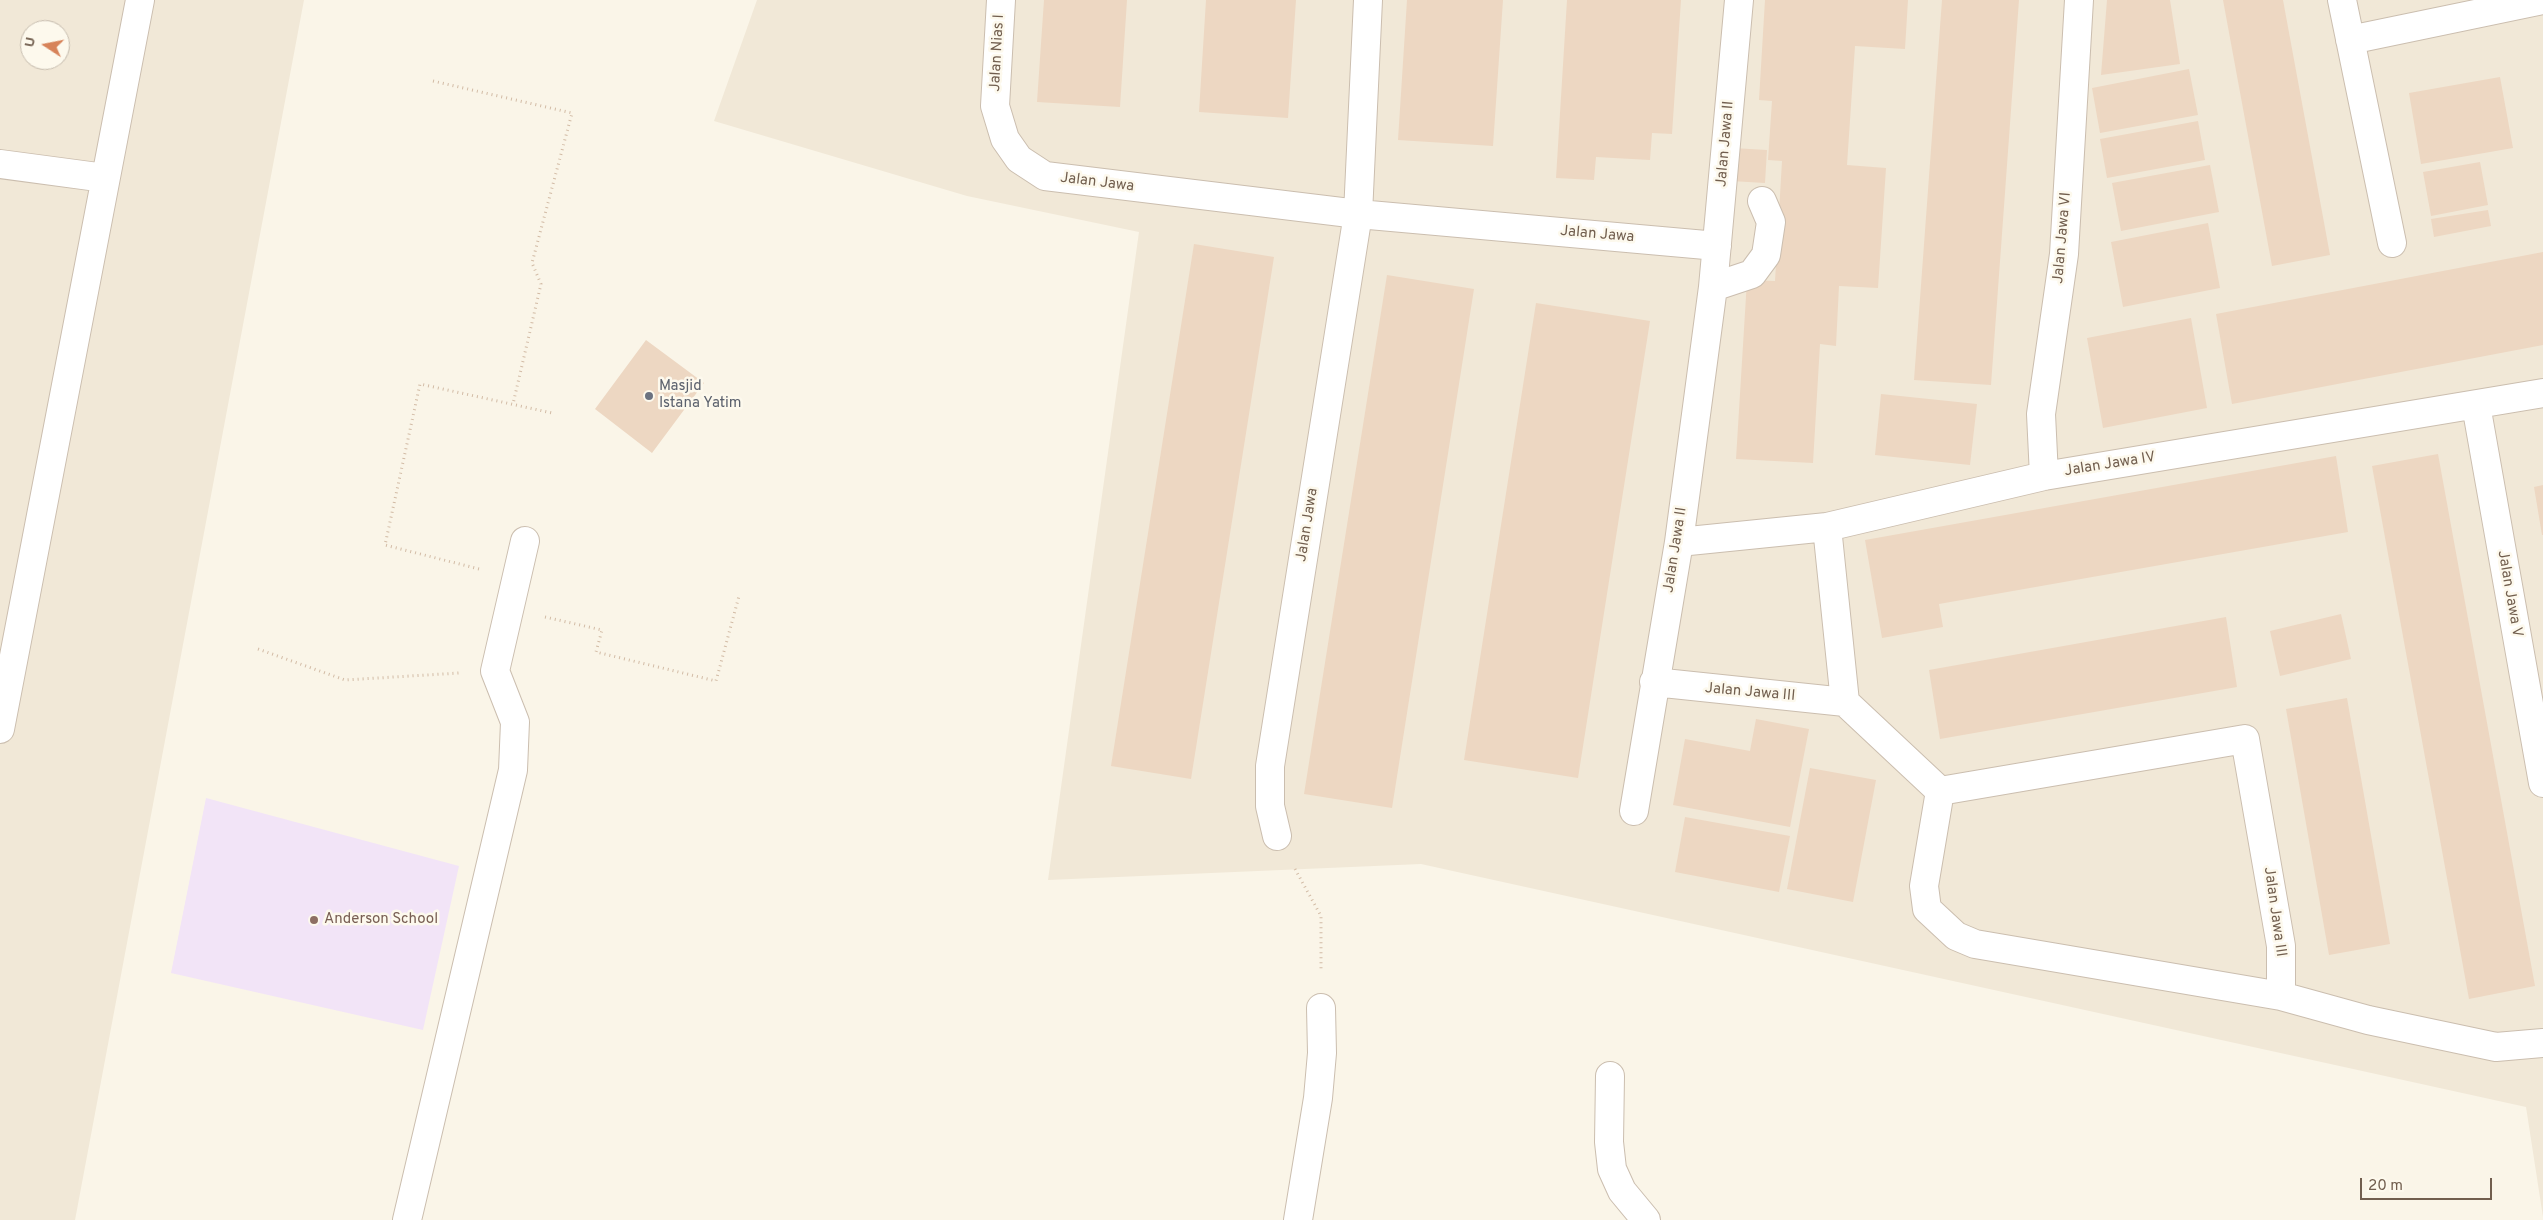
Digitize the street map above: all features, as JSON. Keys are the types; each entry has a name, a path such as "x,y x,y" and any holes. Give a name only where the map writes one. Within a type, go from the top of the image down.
{"street":[{"path":"0,729 140,0"},
{"name":"Jalan Nias I","path":"995,106 1001,0"},
{"name":"Jalan Jawa","path":"1277,836 1270,806 1270,766 1358,214 1368,0"},
{"name":"Jalan Jawa II","path":"1634,811 1654,682 1679,542 1713,287 1739,0"},
{"name":"Jalan Jawa VI","path":"2044,476 2042,414 2064,254 2079,0"},
{"path":"2342,0 2392,243"},
{"path":"2350,40 2543,0"},
{"name":"Jalan Jawa","path":"995,106 1005,139 1019,159 1045,176 1358,214 1717,246"},
{"path":"0,164 105,178"},
{"path":"1713,287 1752,274 1766,255 1771,222 1762,201"},
{"name":"Jalan Jawa IV","path":"1679,542 1827,527 2044,476 2543,393"},
{"name":"Jalan Jawa V","path":"2476,405 2543,783"},
{"path":"1827,527 1845,702 1940,791 1924,886 1927,909 1956,936 1975,944 2280,996 2368,1020 2496,1047 2543,1044"},
{"path":"407,1220 513,770 515,722 495,671 525,541"},
{"name":"Jalan Jawa III","path":"1654,682 1845,702"},
{"name":"Jalan Jawa III","path":"1940,791 2245,739 2281,946 2280,996"},
{"path":"1298,1220 1318,1098 1322,1053 1321,1008"},
{"path":"1610,1076 1609,1142 1612,1169 1622,1191 1646,1220"}],"path":[{"path":"433,81 572,113 532,263 541,284 513,404"},
{"path":"516,578 385,545 420,384 552,413"},
{"path":"509,609 602,630 596,652 716,681 739,596"},
{"path":"258,650 345,680 495,671"},
{"path":"1277,836 1321,916 1321,1008"}],"shaded area":[{"path":"0,0 304,0 75,1220 0,1220"},
{"path":"757,0 2543,0 2543,1217 2526,1107 1421,864 1048,880 1139,232 967,196 714,121"},
{"name":"Anderson School","path":"206,798 459,866 423,1030 171,973"}],"building":[{"path":"1044,0 1127,0 1120,107 1037,102"},
{"path":"1206,0 1296,0 1288,118 1199,112"},
{"path":"1407,0 1503,0 1493,146 1398,140"},
{"path":"1567,0 1681,0 1672,134 1652,133 1650,160 1596,157 1594,180 1556,178"},
{"path":"1765,0 1908,0 1905,49 1855,46 1847,165 1886,168 1878,288 1839,286 1836,346 1820,344 1813,463 1736,459 1747,280 1775,281 1782,161 1768,160 1772,101 1759,100"},
{"path":"1942,0 2019,0 1991,385 1914,380"},
{"path":"2107,0 2170,0 2180,64 2101,75"},
{"path":"2223,0 2283,0 2330,255 2272,266"},
{"path":"2189,69 2198,115 2100,133 2092,88"},
{"path":"2500,77 2513,148 2421,164 2409,93"},
{"path":"2198,121 2205,160 2107,178 2100,139"},
{"path":"1733,148 1767,150 1765,183 1731,181"},
{"path":"2480,162 2488,205 2431,216 2423,172"},
{"path":"2210,165 2219,212 2121,231 2112,183"},
{"path":"2488,210 2491,226 2434,237 2431,219"},
{"path":"2208,223 2220,288 2123,307 2111,242"},
{"path":"1194,244 1274,257 1191,779 1111,766"},
{"path":"2543,252 2543,345 2232,404 2216,314"},
{"path":"1387,275 1474,289 1392,808 1304,794"},
{"path":"1536,303 1650,321 1578,778 1464,760"},
{"path":"2191,318 2207,408 2103,428 2087,338"},
{"name":"Masjid Istana Yatim","path":"646,340 704,383 652,453 595,409"},
{"path":"1881,394 1977,404 1970,465 1875,455"},
{"path":"2438,454 2535,986 2469,999 2372,466"},
{"path":"2336,456 2348,532 1939,604 1943,627 1882,638 1865,540"},
{"path":"2543,485 2543,535 2542,535 2534,487"},
{"path":"2341,614 2351,659 2280,676 2270,631"},
{"path":"2226,617 2237,687 1940,739 1929,670"},
{"path":"2347,698 2390,944 2329,955 2286,709"},
{"path":"1756,719 1809,729 1790,827 1673,805 1685,739 1750,751"},
{"path":"1810,768 1876,780 1853,902 1787,889"},
{"path":"1685,817 1790,836 1779,892 1675,872"}],"place":[{"name":"Masjid Istana Yatim","path":"649,396"},
{"name":"Anderson School","path":"314,920"}]}
